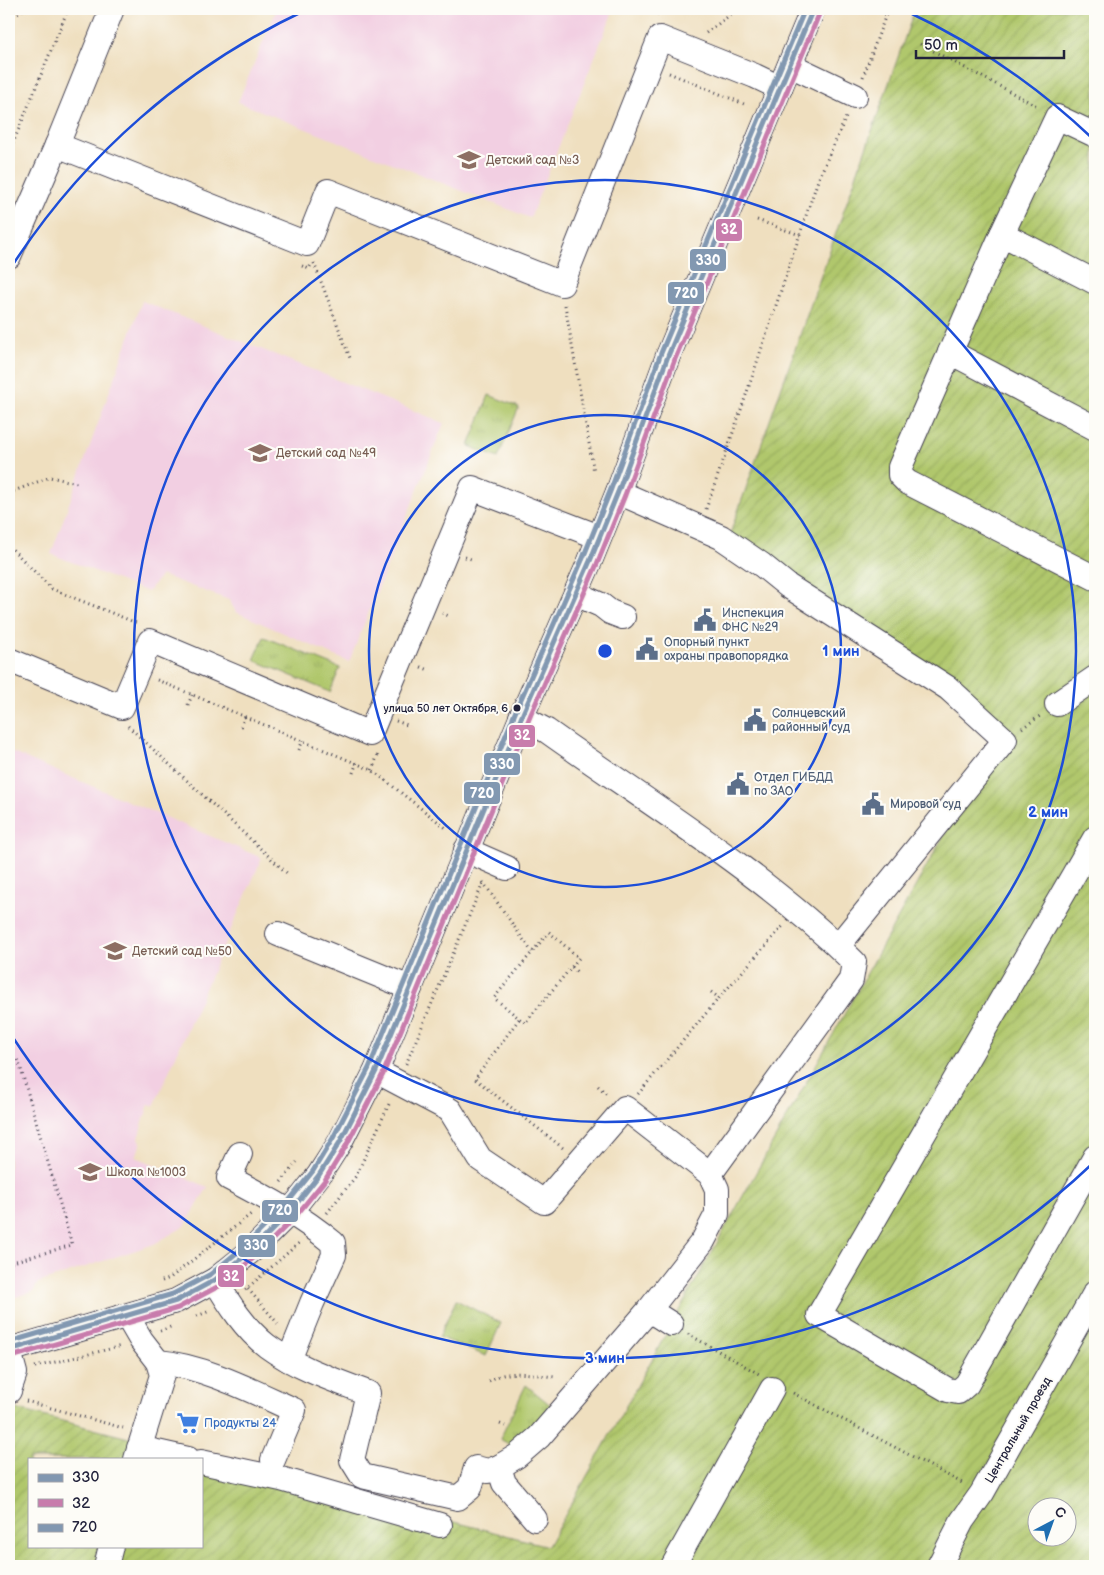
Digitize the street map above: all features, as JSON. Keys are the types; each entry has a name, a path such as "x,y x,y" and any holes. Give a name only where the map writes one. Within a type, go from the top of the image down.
{"street":[{"path":"9,256 57,145 112,9"},
{"path":"15,1395 15,1372 9,1351 176,1301 215,1280 251,1251 290,1212 319,1175 340,1142 376,1071 521,717 576,594 618,492 668,356 813,9"},
{"path":"57,145 307,244 328,191 562,284 660,38 780,88"},
{"path":"790,66 855,96"},
{"path":"1095,135 1057,116 1002,234 900,467 900,475 907,482 1095,578"},
{"path":"1002,234 1095,282"},
{"path":"950,352 1095,428"},
{"path":"9,660 122,707 150,641 370,734 472,488 599,537"},
{"path":"618,492 721,537 762,565 788,586 948,688 1005,740 838,946"},
{"path":"576,594 623,617"},
{"path":"1057,704 1095,678"},
{"path":"521,717 547,732 669,828 728,856 838,946 854,962 851,980 710,1174"},
{"path":"1095,838 819,1315 948,1390 958,1392 967,1384 1095,1157"},
{"path":"466,850 494,870"},
{"path":"278,934 410,988"},
{"path":"215,1280 236,1313 266,1345 292,1352 318,1374 368,1393 352,1460 362,1476 458,1498 470,1488 476,1468 488,1471 499,1467 517,1456 539,1437 649,1310 703,1242 717,1214 717,1189 710,1174 625,1108 544,1202 480,1159 450,1110 376,1071"},
{"path":"240,1154 229,1178 290,1212 315,1228 332,1243 334,1255 292,1352"},
{"name":"Центральный проезд","path":"939,1566 962,1521 982,1493 1095,1293"},
{"path":"649,1310 671,1324"},
{"path":"126,1316 158,1362 162,1375 140,1446 184,1458"},
{"path":"158,1362 179,1364 244,1388 294,1410 274,1460"},
{"path":"674,1566 776,1386"},
{"path":"202,1462 280,1479 440,1525"},
{"path":"499,1467 504,1483 535,1518"},
{"path":"106,1566 110,1548"}],"path":[{"path":"9,18 24,9"},
{"path":"14,156 9,154 68,9"},
{"path":"686,49 738,9"},
{"path":"699,528 742,407 818,180 855,96 888,9"},
{"path":"920,44 1057,116"},
{"path":"757,220 800,235"},
{"path":"307,244 350,358"},
{"path":"562,284 594,472"},
{"path":"9,493 50,478 77,482"},
{"path":"9,546 52,590 141,625 150,641"},
{"path":"148,677 357,762 372,770 446,828"},
{"path":"188,705 192,695"},
{"path":"1005,740 1057,704"},
{"path":"241,727 245,716"},
{"path":"131,718 128,726 289,875"},
{"path":"299,750 303,740"},
{"path":"372,770 382,744"},
{"path":"353,773 357,762"},
{"path":"494,870 532,952"},
{"path":"437,987 494,870"},
{"path":"625,1108 796,911"},
{"path":"549,932 579,958 572,966 525,1023 494,998 549,932"},
{"path":"572,966 579,974"},
{"path":"711,992 719,998"},
{"path":"519,1019 475,1079 579,1161"},
{"path":"9,1061 18,1059 72,1245 9,1263"},
{"path":"155,1284 170,1278 247,1218 268,1199 297,1162"},
{"path":"247,1288 292,1352"},
{"path":"671,1324 776,1386 982,1493"},
{"path":"489,1381 497,1375 520,1373 555,1377"},
{"path":"15,1395 140,1446"},
{"path":"500,1424 505,1426"}],"shaded area":[{"name":"Детский сад №3","path":"277,9 614,9 530,218 238,102"},
{"name":"Детский сад №49","path":"142,301 444,423 349,662 236,612 229,600 161,575 148,592 51,554"},
{"name":"Детский сад №50","path":"9,751 262,858 154,1106 149,1104 138,1138 141,1142 136,1157 208,1187 185,1226 154,1244 38,1283 33,1292 9,1299"}],"green space":[{"path":"915,9 1095,9 1095,1566 9,1566 9,1416 12,1408 548,1546 1002,731 726,545"},
{"path":"489,395 519,407 498,458 469,446"},
{"path":"264,637 340,668 330,692 254,660"},
{"path":"456,1300 501,1323 486,1356 439,1337"},
{"path":"526,1385 553,1407 514,1447 500,1439"}],"transit line":[{"name":"720","path":"9,1342 173,1294 211,1274 246,1245 284,1207 313,1171 333,1138 369,1068 517,708 583,558 611,489 661,353 805,9"},
{"name":"330","path":"9,1350 176,1301 215,1280 251,1251 290,1212 319,1175 340,1142 376,1071 524,711 590,561 618,492 668,356 813,9"},
{"name":"32","path":"11,1357 178,1308 219,1286 256,1256 295,1217 325,1180 346,1146 383,1074 531,714 597,564 625,495 675,359 820,12"}],"place":[{"name":"Детский сад №3","path":"469,160"},
{"name":"Детский сад №49","path":"260,453"},
{"name":"Инспекция ФНС №29","path":"705,620"},
{"name":"Опорный пункт охраны правопорядка","path":"647,649"},
{"name":"улица 50 лет Октября, 6","path":"517,708"},
{"name":"Солнцевский районный суд","path":"755,720"},
{"name":"Отдел ГИБДД по ЗАО","path":"738,784"},
{"name":"Мировой суд","path":"873,804"},
{"name":"Детский сад №50","path":"115,951"},
{"name":"Школа №1003","path":"90,1172"},
{"name":"Продукты 24","path":"188,1423"}]}
